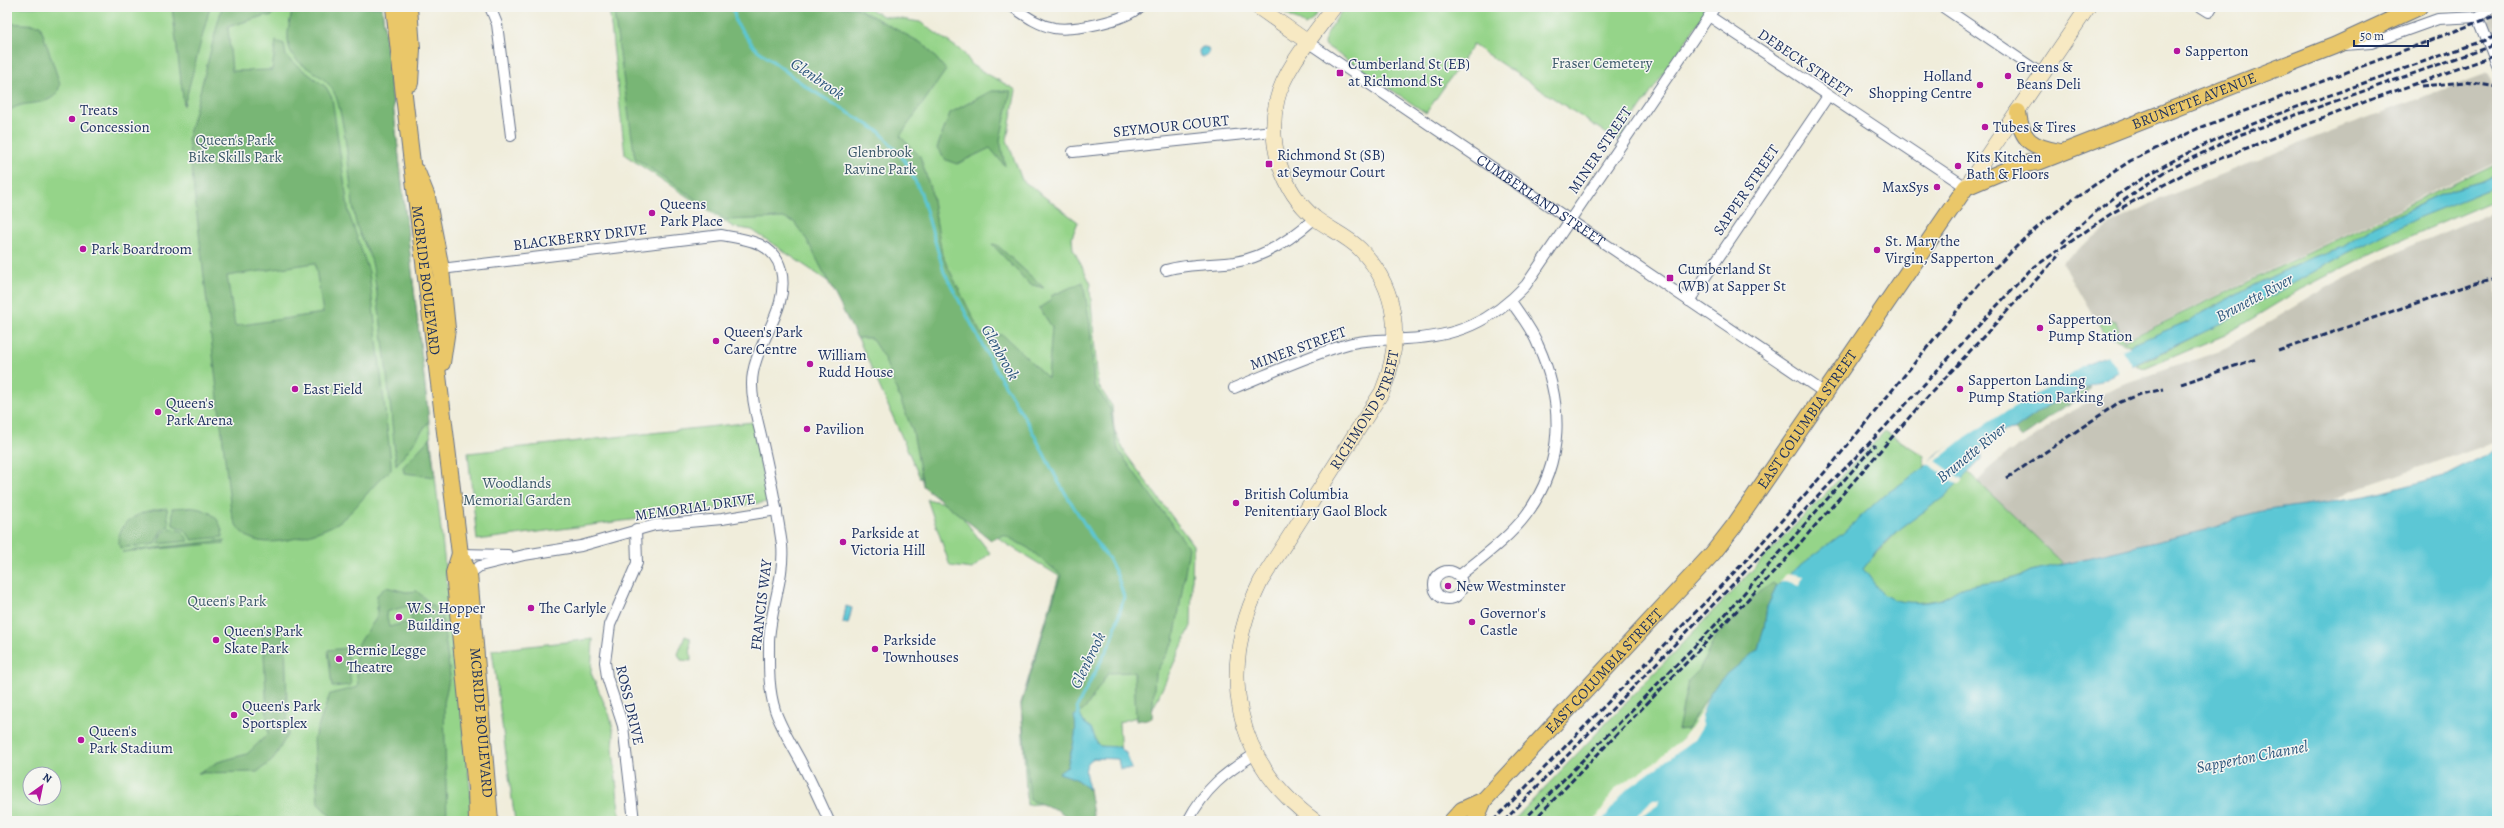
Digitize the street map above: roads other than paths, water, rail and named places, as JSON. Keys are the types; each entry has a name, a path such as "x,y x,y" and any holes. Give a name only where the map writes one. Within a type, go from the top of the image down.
{"main road":[{"name":"MCBRIDE BOULEVARD","path":"394,7 423,270 440,378 460,554 469,574 490,821"},
{"path":"407,124 412,49 409,7"},
{"name":"BRUNETTE AVENUE","path":"1966,187 2018,165 2038,162 2060,152 2334,46 2419,7"},
{"path":"2018,112 2019,123 2026,138 2041,149 2060,152"},
{"path":"410,154 428,197 440,269 447,330 440,378"},
{"path":"1950,210 2038,162"},
{"name":"EAST COLUMBIA STREET","path":"1475,821 1484,800 1713,552 1734,526 1966,187"},
{"name":"MCBRIDE BOULEVARD","path":"460,554 454,573 476,789 477,821"},
{"name":"EAST COLUMBIA STREET","path":"1452,821 1462,810 1484,800"}],"street":[{"path":"490,7 497,24 511,136"},
{"path":"1013,7 1040,24 1055,28 1116,20 1139,7"},
{"name":"CUMBERLAND STREET","path":"1258,7 1825,393"},
{"name":"RICHMOND STREET","path":"1316,821 1274,783 1255,754 1244,724 1236,683 1240,638 1248,608 1273,561 1382,392 1391,372 1396,339 1395,315 1387,286 1370,261 1358,248 1315,218 1298,200 1283,177 1273,131 1277,100 1283,83 1334,7"},
{"name":"MINER STREET","path":"1234,388 1347,344 1368,340 1429,338 1454,333 1478,324 1511,301 1526,285 1715,7"},
{"path":"1943,7 2043,74"},
{"name":"EAST COLUMBIA STREET","path":"1966,187 2088,7"},
{"path":"2201,7 2209,12 2212,7"},
{"path":"2334,46 2371,43 2438,20 2478,17 2492,7"},
{"name":"DEBECK STREET","path":"1709,16 1966,187"},
{"path":"2478,17 2497,65"},
{"name":"SAPPER STREET","path":"1689,301 1828,96"},
{"name":"SEYMOUR COURT","path":"1073,152 1273,131"},
{"path":"1166,270 1180,265 1236,262 1268,252 1298,233 1315,218"},
{"name":"BLACKBERRY DRIVE","path":"440,269 721,235 750,239 762,245 773,255 781,268 784,283 777,310 754,370 752,384 754,407"},
{"path":"1459,576 1526,515 1545,485 1555,455 1557,417 1550,376 1538,344 1511,301"},
{"name":"FRANCIS WAY","path":"754,407 777,510 782,548 780,583 770,639 769,678 775,710 829,821"},
{"name":"MEMORIAL DRIVE","path":"469,574 480,566 524,555 581,546 636,529 655,525 722,519 777,510"},
{"name":"ROSS DRIVE","path":"634,821 623,726 607,677 605,662 611,620 637,563 636,529"},
{"name":"MEMORIAL DRIVE","path":"460,554 524,555"},
{"path":"1188,821 1199,801 1215,783 1255,754"}],"water":[{"path":"1202,47 1206,47 1208,48 1208,56 1202,57 1199,54 1199,50"},
{"path":"2497,174 2497,186 2417,218 2347,253 2221,324 2047,406 2014,430 2002,431 1980,449 1981,460 1944,497 1901,528 1879,549 1863,569 1879,591 1887,597 1909,602 1932,601 1942,599 1964,587 2008,580 2031,571 2219,527 2238,517 2262,511 2367,496 2447,475 2497,449 2497,821 1596,821 1607,804 1685,739 1701,716 1708,697 1719,681 1758,649 1764,628 1767,607 1777,586 1789,574 1842,534 1883,496 1924,468 1936,455 2016,401 2071,370 2186,322 2246,289 2311,258 2343,247 2374,226 2451,190 2483,181"},
{"path":"846,606 852,608 848,624 843,623"},
{"path":"1079,713 1084,723 1091,728 1097,743 1100,746 1119,747 1126,753 1132,769 1120,769 1118,759 1094,758 1090,761 1086,768 1089,789 1074,778 1059,773 1067,767 1076,728 1074,716"}],"waterway":[{"name":"Glenbrook","path":"733,7 736,23 755,48 808,88 880,132 905,161 921,193 944,272 994,367 1029,425 1059,483 1095,541 1109,559 1117,575 1124,597 1112,640 1077,707 1079,717"}],"railway":[{"path":"1493,821 1750,556 1833,463 1978,285 2028,235 2062,207 2130,161 2197,129 2497,15"},
{"path":"2062,243 2092,215 2124,191 2158,169 2193,150 2267,118 2304,104 2497,36"},
{"path":"2116,206 2164,172 2239,135 2497,44"},
{"path":"1504,821 1883,429 2030,270 2112,213 2191,170 2375,98 2497,55"},
{"path":"2421,86 2466,82 2497,87"},
{"path":"1533,821 1781,565 1920,405 2060,254"},
{"path":"2278,351 2471,284 2497,278"},
{"path":"2181,384 2256,359"},
{"path":"2007,478 2118,403 2137,395 2164,389"},
{"path":"1523,821 1723,617 1875,445"}],"place":[{"name":"Sapperton","path":"2177,51"},
{"name":"Cumberland St (EB) at Richmond St","path":"1340,73"},
{"name":"Greens & Beans Deli","path":"2008,76"},
{"name":"Holland Shopping Centre","path":"1980,85"},
{"name":"Treats Concession","path":"72,119"},
{"name":"Tubes & Tires","path":"1985,127"},
{"name":"Richmond St (SB) at Seymour Court","path":"1269,164"},
{"name":"Kits Kitchen Bath & Floors","path":"1958,166"},
{"name":"MaxSys","path":"1937,187"},
{"name":"Queens Park Place","path":"652,213"},
{"name":"Park Boardroom","path":"83,249"},
{"name":"St. Mary the Virgin, Sapperton","path":"1877,250"},
{"name":"Cumberland St (WB) at Sapper St","path":"1670,278"},
{"name":"Sapperton Pump Station","path":"2040,328"},
{"name":"Queen's Park Care Centre","path":"716,341"},
{"name":"William Rudd House","path":"810,364"},
{"name":"East Field","path":"295,389"},
{"name":"Sapperton Landing Pump Station Parking","path":"1960,389"},
{"name":"Queen's Park Arena","path":"158,412"},
{"name":"Pavilion","path":"807,429"},
{"name":"British Columbia Penitentiary Gaol Block","path":"1236,503"},
{"name":"Parkside at Victoria Hill","path":"843,542"},
{"name":"New Westminster","path":"1448,586"},
{"name":"The Carlyle","path":"531,608"},
{"name":"W.S. Hopper Building","path":"399,617"},
{"name":"Governor's Castle","path":"1472,622"},
{"name":"Queen's Park Skate Park","path":"216,640"},
{"name":"Parkside Townhouses","path":"875,649"},
{"name":"Bernie Legge Theatre","path":"339,659"},
{"name":"Queen's Park Sportsplex","path":"234,715"},
{"name":"Queen's Park Stadium","path":"81,740"}],"park label":[{"name":"Fraser Cemetery","path":"1602,63"},
{"name":"Queen's Park Bike Skills Park","path":"235,148"},
{"name":"Glenbrook Ravine Park","path":"880,160"},
{"name":"Woodlands Memorial Garden","path":"517,492"},
{"name":"Queen's Park","path":"227,601"}],"water label":[{"name":"Brunette River","path":"2254,297"},
{"name":"Brunette River","path":"1971,452"},
{"name":"Sapperton Channel","path":"2252,756"}]}
